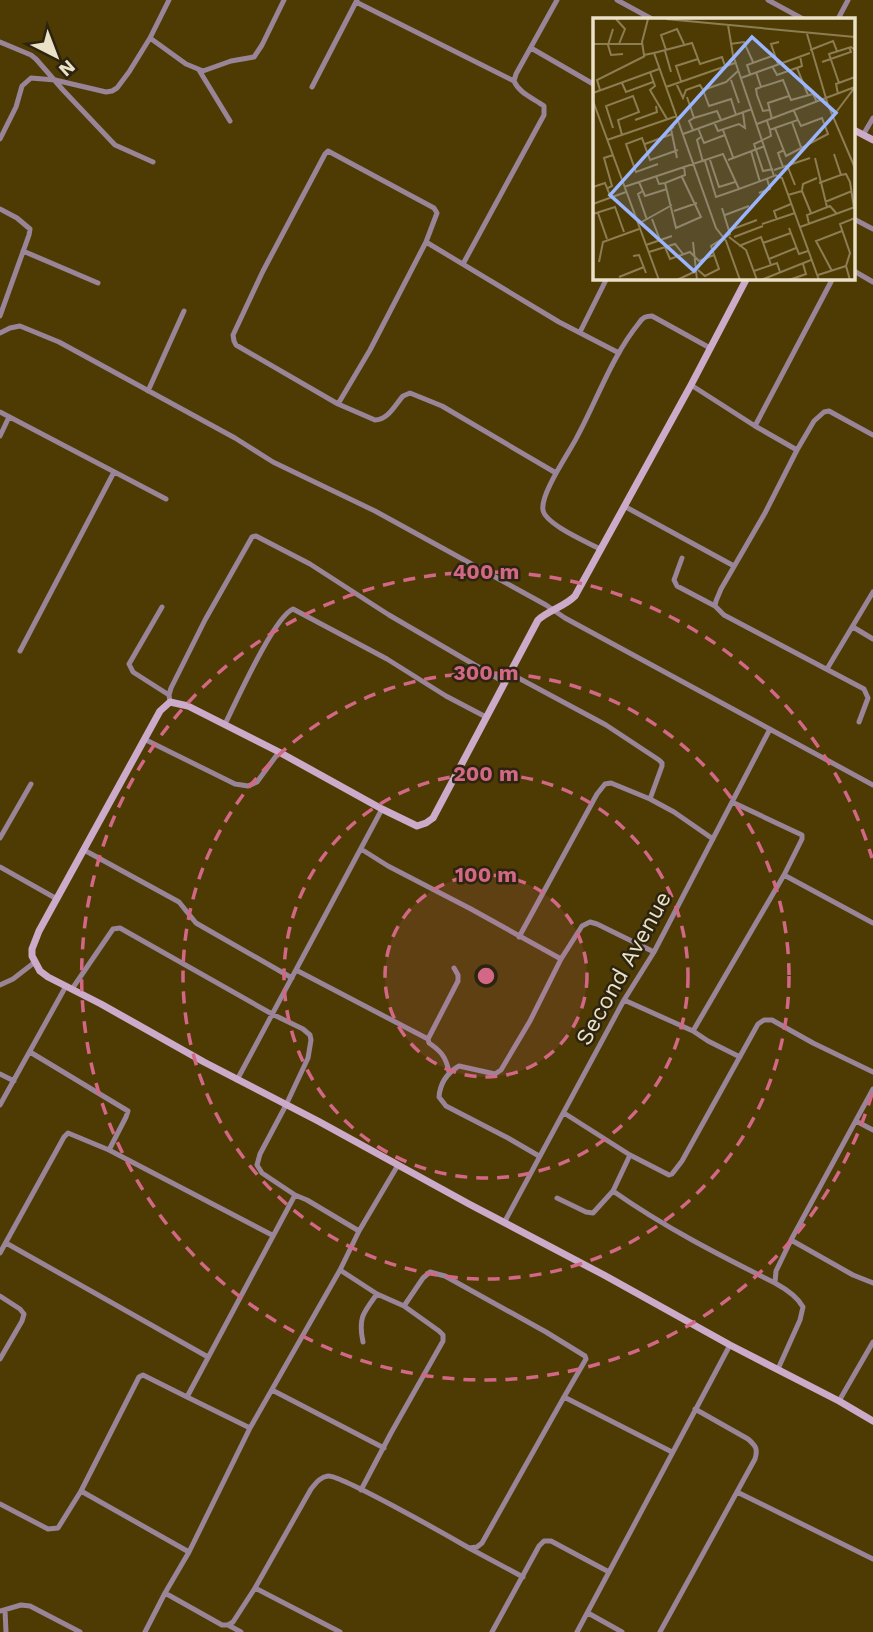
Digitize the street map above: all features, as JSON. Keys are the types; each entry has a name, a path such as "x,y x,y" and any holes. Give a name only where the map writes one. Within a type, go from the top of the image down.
{"street":[{"path":"0,139 16,107 21,88 31,78 55,80 106,92 117,88 129,72 169,0"},
{"path":"149,38 186,64 199,70 208,70 231,61 254,57 285,0"},
{"path":"514,81 557,0"},
{"path":"617,0 650,18"},
{"path":"768,0 801,18"},
{"path":"839,18 848,0"},
{"path":"312,87 357,1 514,81 523,92 544,106 544,115 463,264"},
{"path":"0,42 36,59 115,145 153,162"},
{"path":"531,48 593,84"},
{"path":"199,70 230,121"},
{"path":"863,135 873,118"},
{"path":"856,131 873,141"},
{"path":"338,404 370,351 426,242 437,213 436,210 328,151 263,271 233,335 236,345 338,404 375,420 385,418 403,396 410,393 442,406 556,473"},
{"path":"0,209 30,229 0,316"},
{"path":"856,220 873,229"},
{"path":"426,242 619,353"},
{"path":"23,251 98,283"},
{"path":"856,272 873,282"},
{"path":"580,332 606,280"},
{"path":"162,607 129,664 133,672 169,699 225,724 382,809 417,825 426,823 433,818 538,620 575,596 746,280"},
{"path":"755,426 831,280"},
{"path":"148,391 184,311"},
{"path":"600,549 549,521 544,514 543,502 619,353 640,321 648,316 710,348"},
{"path":"0,333 20,326 93,359 273,462 375,510 577,625 873,785"},
{"path":"691,385 797,450"},
{"path":"0,412 166,499"},
{"path":"715,606 721,589 814,421 824,412 834,412 873,435"},
{"path":"0,436 9,417"},
{"path":"20,651 114,472"},
{"path":"624,506 734,566"},
{"path":"504,682 389,615 310,564 259,536 252,537 205,620 171,688 169,699 144,739 39,931 32,949 35,962 40,971 48,977 873,1421"},
{"path":"682,558 674,580 677,586 715,606 724,615 864,689 868,698 859,722"},
{"path":"827,669 873,592"},
{"path":"225,724 267,640 286,612 293,609 387,659 446,696 486,717"},
{"path":"853,627 873,639"},
{"path":"509,673 606,725 659,760 662,766 650,799"},
{"name":"Second Avenue","path":"504,1223 624,1000 654,952 770,729"},
{"path":"144,739 235,784 248,786 257,782 279,752"},
{"path":"519,937 605,784 611,783 650,799 713,839"},
{"path":"0,838 31,784"},
{"path":"693,1031 802,839 802,835 732,802"},
{"path":"237,1080 382,809"},
{"path":"361,849 561,959"},
{"path":"84,850 178,902 196,923 292,978"},
{"path":"0,867 57,899"},
{"path":"784,874 873,923"},
{"path":"540,1156 446,1106 439,1097 443,1082 449,1072 458,1066 495,1074 500,1070 582,926 590,922 597,924 654,952"},
{"path":"0,1105 69,987 117,927 310,1035 308,1058 257,1165 262,1173 295,1195 359,1231"},
{"path":"0,985 13,979 35,962"},
{"path":"428,1039 458,981 454,968"},
{"path":"296,970 428,1039 447,1060 449,1072"},
{"path":"624,1000 693,1031 740,1057"},
{"path":"564,1113 669,1175 675,1172 758,1024 764,1020 772,1020 873,1072"},
{"path":"30,1052 128,1111 109,1150"},
{"path":"0,1074 14,1081"},
{"path":"775,1283 776,1271 791,1240 873,1089"},
{"path":"856,1121 873,1130"},
{"path":"0,1254 67,1134 72,1133 272,1235"},
{"path":"557,1198 590,1214 597,1210 612,1191 631,1155"},
{"path":"145,1632 164,1593 189,1552 250,1428 398,1165"},
{"path":"612,1191 681,1235 775,1283 801,1302 803,1307 800,1320 778,1369"},
{"path":"187,1397 295,1195"},
{"path":"791,1240 853,1275 873,1283"},
{"path":"5,1243 208,1357"},
{"path":"340,1270 377,1294 404,1306 443,1335 443,1341 361,1490"},
{"path":"404,1306 427,1274 437,1273 547,1332 586,1359 482,1543 469,1548"},
{"path":"363,1342 360,1321 377,1294"},
{"path":"0,1296 23,1314 22,1321 0,1359"},
{"path":"839,1401 873,1342"},
{"path":"577,1632 730,1345"},
{"path":"0,1504 48,1530 56,1530 80,1491 141,1376 250,1428"},
{"path":"272,1390 384,1448"},
{"path":"564,1396 672,1452"},
{"path":"660,1632 757,1451 755,1444 695,1409"},
{"path":"229,1625 255,1588 311,1489 325,1476 332,1476 361,1490 523,1577"},
{"path":"80,1491 189,1552"},
{"path":"737,1492 873,1559"},
{"path":"492,1632 544,1541 551,1541 609,1573"},
{"path":"255,1588 340,1632"},
{"path":"164,1593 222,1625 229,1625 241,1632"},
{"path":"6,1632 2,1610 20,1605 30,1606 80,1632"},
{"path":"588,1613 621,1632"}]}
